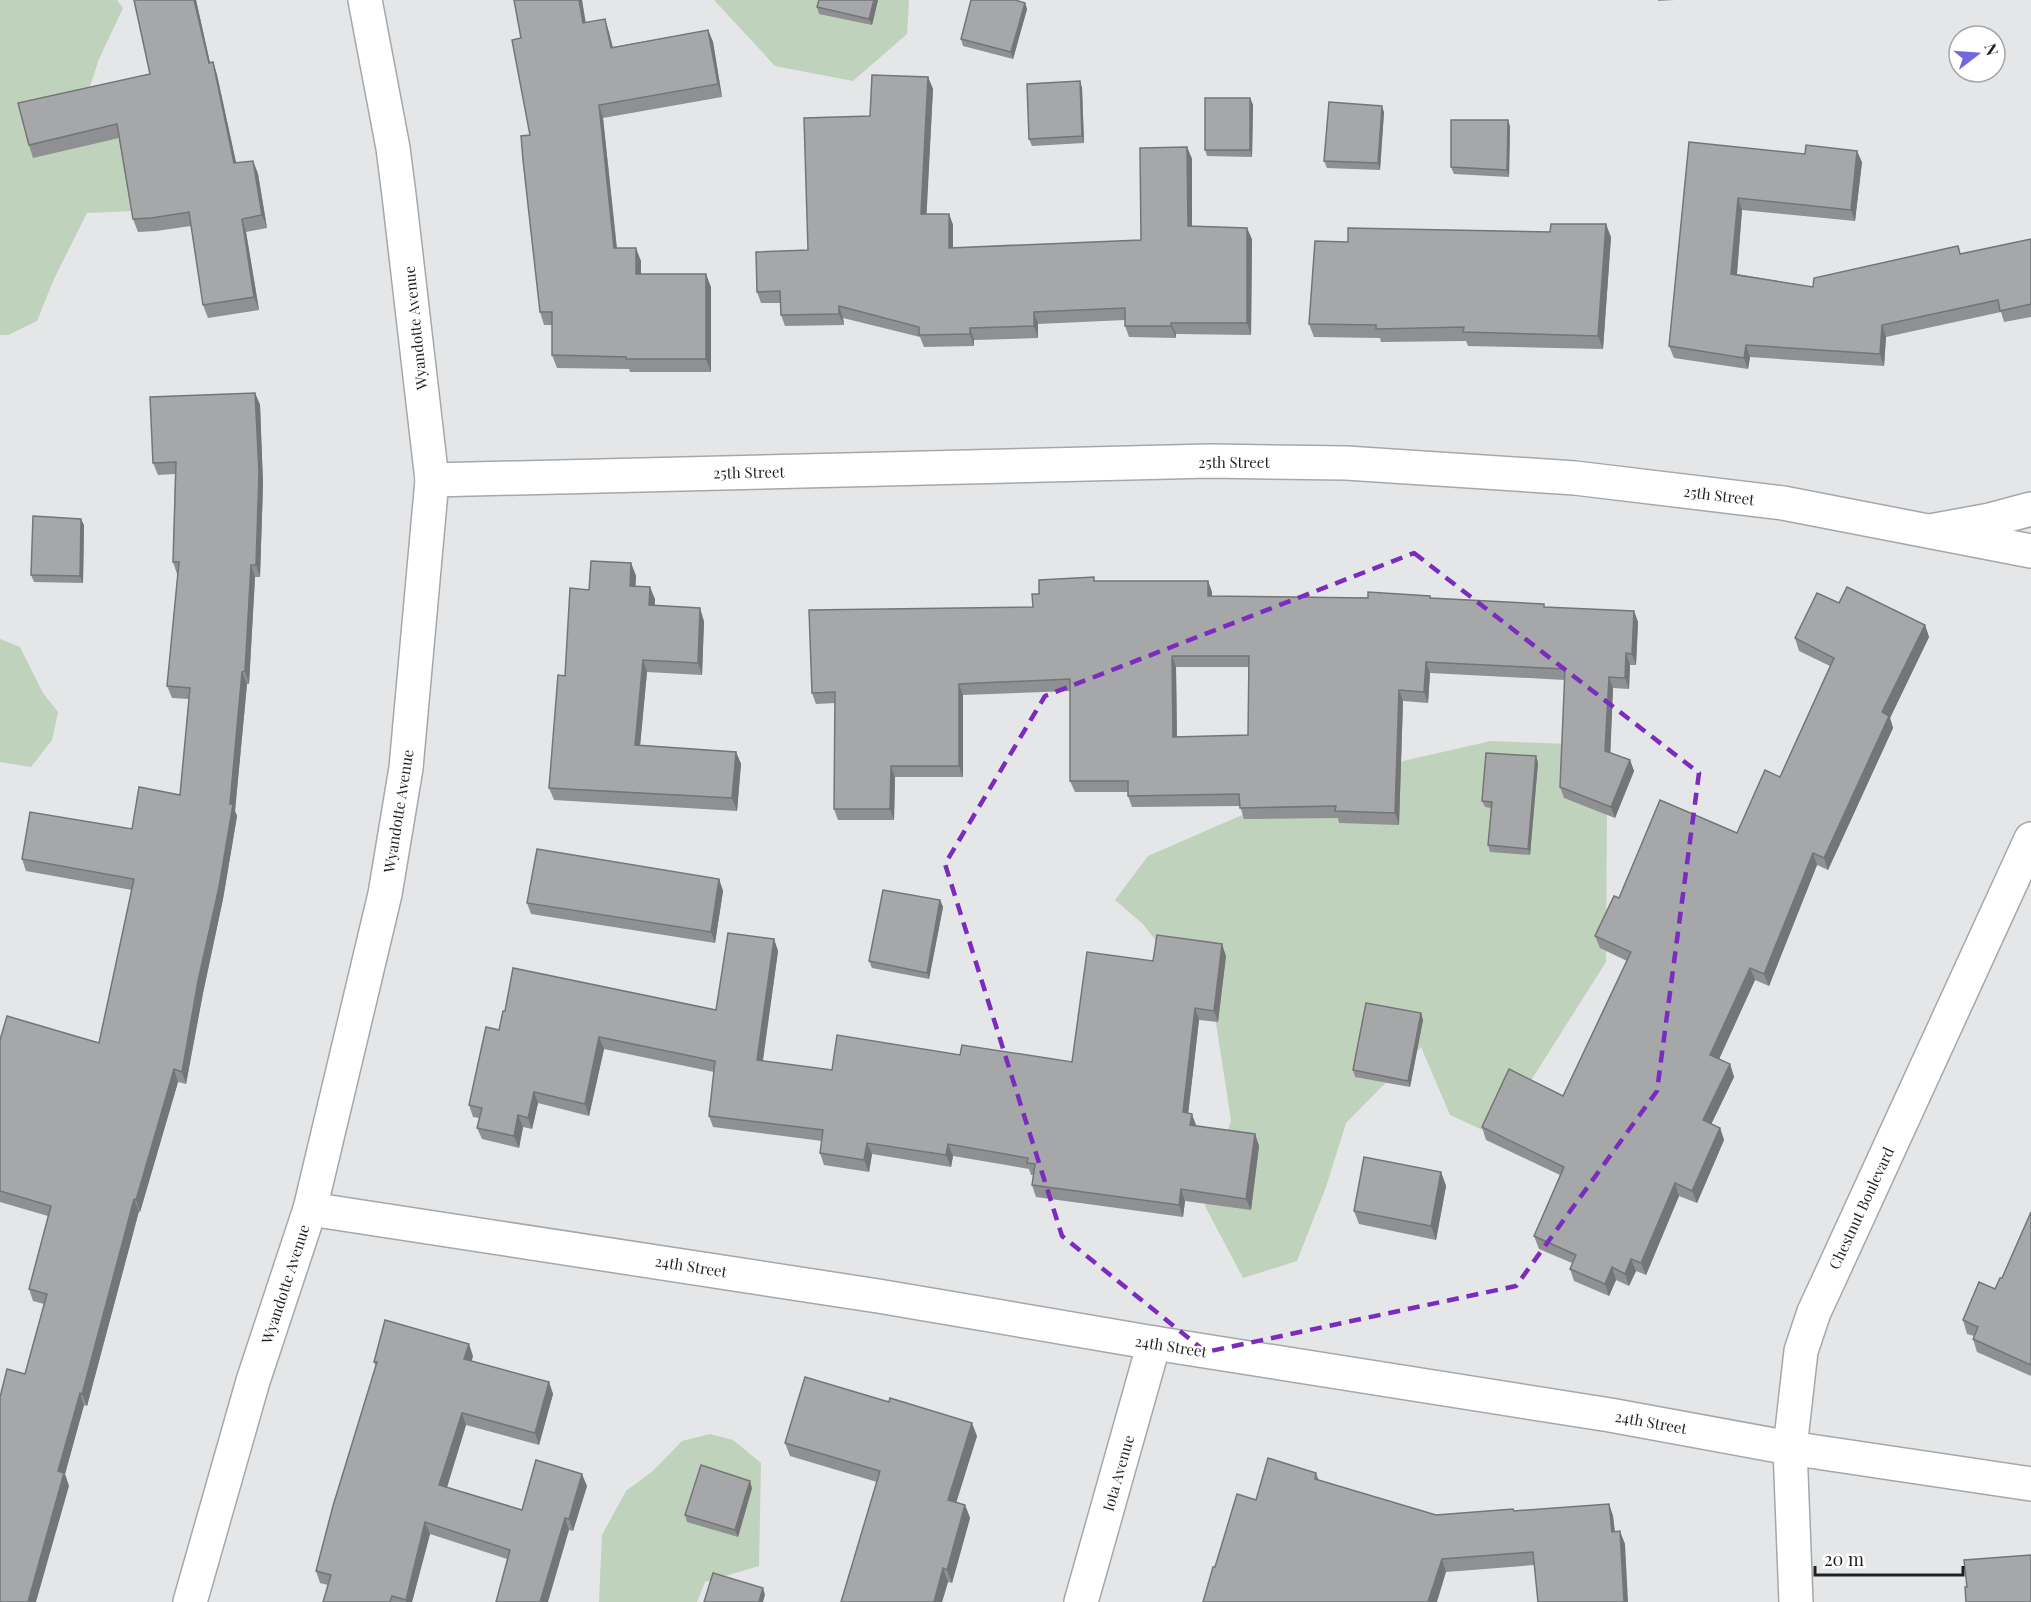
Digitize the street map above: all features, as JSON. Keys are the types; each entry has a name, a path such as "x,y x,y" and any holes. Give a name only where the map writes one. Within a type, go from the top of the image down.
{"street":[{"name":"Wyandotte Avenue","path":"190,1602 253,1380 310,1209 385,894 406,768 432,480 393,148 365,0"},
{"name":"25th Street","path":"432,480 1210,461 1331,462 1575,478 1783,503 2031,551"},
{"path":"1930,531 1990,520 2031,509"},
{"name":"Chestnut Boulevard","path":"1796,1602 1790,1448 1801,1351 1814,1312 2031,839"},
{"name":"24th Street","path":"310,1209 878,1296 1154,1343 1610,1415 1790,1448 2031,1484"},
{"name":"Iota Avenue","path":"1081,1602 1154,1343"}],"highlighted area":[{"path":"1414,553 1699,773 1657,1091 1516,1286 1206,1352 1062,1236 945,864 1045,696"}],"green space":[{"path":"0,0 117,0 123,8 99,59 89,89 107,130 152,166 133,211 87,213 54,279 37,321 8,335 0,335"},
{"path":"714,0 909,0 907,34 853,81 775,66"},
{"path":"0,639 20,647 43,693 58,712 52,740 31,767 0,762"},
{"path":"1491,741 1567,744 1607,805 1606,962 1516,1104 1487,1132 1450,1115 1421,1047 1346,1123 1326,1187 1297,1261 1243,1278 1205,1206 1231,1120 1215,1017 1143,924 1115,900 1148,856 1263,806 1359,771"},
{"path":"710,1434 733,1440 761,1463 759,1566 705,1582 697,1602 599,1602 602,1535 626,1491 653,1471 682,1441"}],"building":[{"path":"134,0 194,0 209,63 213,62 234,163 253,161 262,215 242,219 254,297 203,305 189,212 133,219 117,124 29,145 18,103 150,74"},
{"path":"514,0 579,0 583,23 605,19 611,48 708,30 718,84 599,105 614,248 636,248 636,274 706,274 706,359 626,359 626,357 552,355 552,312 540,312 523,160 521,136 530,135 512,40 521,38"},
{"path":"819,0 874,0 869,19 817,7"},
{"path":"971,0 1015,0 1025,3 1011,52 961,39"},
{"path":"872,75 928,77 921,214 949,214 949,248 1141,240 1140,148 1187,147 1188,226 1247,228 1247,323 1171,323 1171,326 1125,326 1125,308 1034,312 1034,326 970,328 970,334 919,335 919,327 839,306 839,314 781,315 780,291 757,292 756,252 808,250 804,118 870,116"},
{"path":"1080,81 1082,136 1029,139 1027,84"},
{"path":"1205,98 1250,98 1250,150 1205,150"},
{"path":"1329,102 1382,106 1378,163 1324,161"},
{"path":"1451,120 1508,120 1507,170 1451,167"},
{"path":"1689,142 1805,154 1806,145 1857,151 1851,210 1738,198 1731,274 1813,287 1814,278 1958,246 1960,254 2031,239 2031,304 2000,311 1998,300 1882,325 1880,354 1746,345 1744,358 1669,346"},
{"path":"1551,224 1606,224 1598,336 1463,332 1464,327 1376,329 1376,325 1309,324 1315,241 1348,242 1348,228 1550,232"},
{"path":"255,393 259,472 256,565 251,565 245,671 242,672 230,804 233,804 182,1072 174,1069 136,1200 134,1199 82,1394 80,1393 58,1471 64,1473 28,1602 0,1602 0,1397 7,1369 25,1374 47,1294 29,1289 51,1206 0,1191 0,1040 7,1016 99,1043 134,879 22,859 30,812 132,829 139,787 180,795 190,688 167,686 179,562 173,562 176,462 153,463 150,397"},
{"path":"33,516 81,519 80,576 31,575"},
{"path":"591,561 631,563 630,586 650,587 649,605 700,608 698,663 643,660 635,745 736,752 732,798 549,788 558,675 565,676 570,588 589,590"},
{"path":"1094,577 1094,581 1208,581 1208,596 1368,598 1368,592 1544,604 1544,607 1634,611 1632,654 1626,653 1625,678 1609,677 1605,751 1630,760 1611,807 1560,787 1565,669 1426,662 1424,692 1399,690 1395,813 1335,811 1336,806 1240,808 1239,794 1128,796 1128,781 1070,781 1070,679 959,684 959,766 891,766 890,809 834,809 835,692 812,693 809,610 1033,607 1032,594 1039,594 1039,580","holes":["1172,656 1249,656 1248,735 1173,737"]},
{"path":"1847,587 1925,625 1882,712 1889,716 1824,858 1813,853 1764,974 1750,968 1710,1055 1730,1064 1703,1120 1720,1128 1692,1191 1675,1183 1641,1263 1631,1259 1625,1274 1612,1267 1605,1284 1570,1269 1576,1255 1534,1236 1564,1167 1482,1127 1509,1069 1563,1096 1631,952 1595,936 1614,896 1619,898 1660,800 1737,833 1765,770 1780,777 1834,658 1795,638 1817,593 1839,603"},
{"path":"1486,753 1536,756 1528,849 1488,845 1492,802 1482,801"},
{"path":"537,849 719,879 711,932 527,903"},
{"path":"883,890 940,900 927,973 869,961"},
{"path":"728,933 774,939 757,1060 832,1070 837,1035 960,1055 962,1045 1072,1062 1087,952 1153,961 1157,935 1222,944 1214,1011 1195,1008 1183,1112 1192,1114 1190,1125 1255,1134 1246,1199 1181,1189 1179,1205 1032,1185 1035,1164 1027,1163 1028,1158 948,1144 946,1155 867,1143 864,1160 820,1153 823,1130 709,1116 715,1061 599,1037 585,1104 534,1092 528,1118 518,1115 514,1136 477,1128 482,1108 469,1105 486,1027 499,1030 513,968 716,1010"},
{"path":"1366,1003 1421,1013 1408,1081 1353,1070"},
{"path":"1364,1157 1441,1172 1431,1226 1354,1211"},
{"path":"2031,1212 2031,1365 1973,1339 1978,1327 1963,1320 1979,1282 1995,1289 2002,1278"},
{"path":"385,1320 469,1344 464,1359 549,1382 535,1433 462,1413 439,1485 522,1510 536,1460 582,1474 569,1519 565,1518 540,1602 496,1602 510,1550 425,1522 406,1600 392,1596 390,1602 323,1602 331,1575 316,1571 333,1506 377,1362 374,1362"},
{"path":"805,1377 889,1402 890,1398 972,1423 948,1500 965,1505 947,1570 943,1568 934,1602 841,1602 880,1471 785,1443"},
{"path":"1268,1458 1316,1473 1315,1479 1436,1515 1609,1504 1612,1532 1620,1531 1624,1602 1538,1602 1533,1552 1442,1559 1428,1602 1203,1602 1237,1494 1256,1500"},
{"path":"701,1465 750,1481 735,1530 685,1515"},
{"path":"2031,1555 2031,1602 1966,1602 1964,1560"},
{"path":"713,1573 763,1588 759,1602 704,1602"}]}
